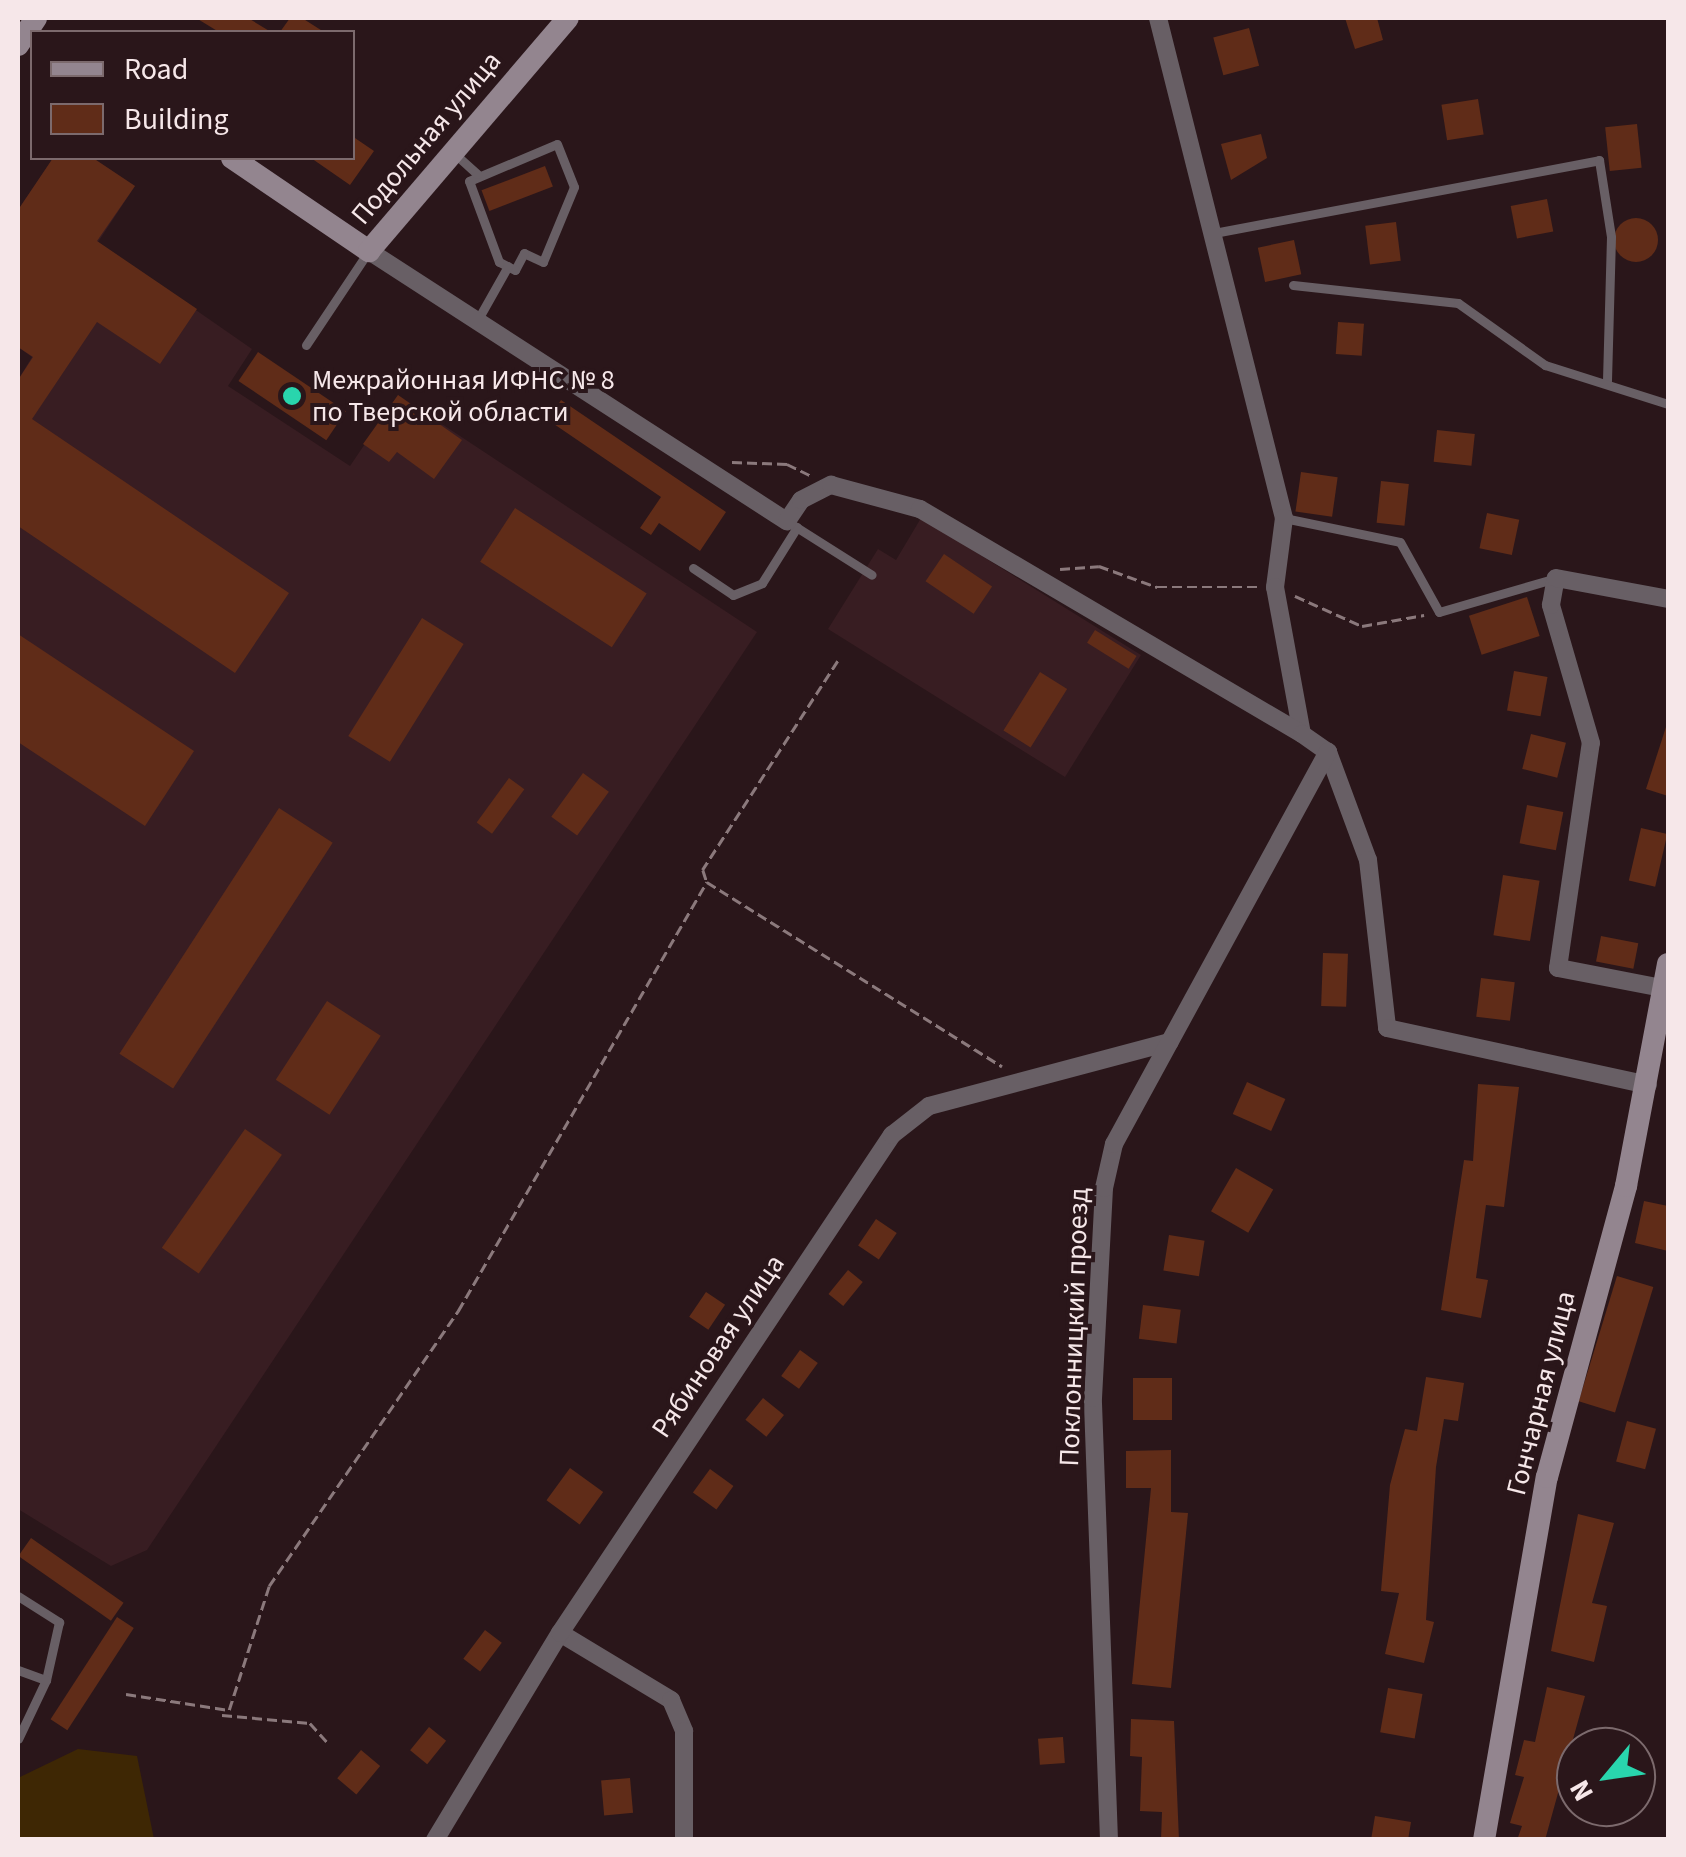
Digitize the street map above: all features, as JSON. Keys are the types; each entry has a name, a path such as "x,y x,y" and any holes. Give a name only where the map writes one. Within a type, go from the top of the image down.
{"street":[{"name":"Подольная улица","path":"369,251 568,18"},
{"path":"1158,18 1284,518 1275,588 1302,734"},
{"path":"18,46 36,22"},
{"path":"235,160 792,524 802,500 831,486 920,509 1302,734 1328,752 1368,860 1386,1028 1648,1085"},
{"path":"1662,988 1558,968 1591,743 1551,605 1556,578 1668,598"},
{"name":"Поклонницкий проезд","path":"1109,1840 1093,1398 1104,1188 1114,1144 1328,752"},
{"name":"Гончарная улица","path":"1484,1840 1547,1478 1648,1085 1662,1056 1662,988 1668,964"},
{"name":"Рябиновая улица","path":"434,1840 560,1633 892,1135 929,1106 1170,1042"},
{"path":"560,1633 672,1700 684,1731 684,1840"}],"lane":[{"path":"557,144 574,188 543,262 524,253 515,270 508,266 470,181 477,174 557,144"},
{"path":"453,152 477,174"},
{"path":"1214,233 1599,160 1610,236 1606,383"},
{"path":"306,346 369,251"},
{"path":"477,321 508,266"},
{"path":"1293,285 1458,303 1545,365 1668,404"},
{"path":"1284,518 1400,542 1439,612 1556,578"},
{"path":"693,568 733,594 762,583 792,524 872,575"},
{"path":"18,1596 59,1622 46,1680 18,1739"},
{"path":"18,1670 46,1680"},
{"path":"18,1715 29,1722"}],"path":[{"path":"694,462 787,464 831,486"},
{"path":"1029,571 1100,566 1157,587 1275,588 1362,626 1439,612"},
{"path":"838,661 703,870 708,882 1024,1080"},
{"path":"220,1715 269,1586 458,1311 708,882"},
{"path":"126,1694 220,1715 310,1723 327,1742"}],"shaded area":[{"path":"52,160 96,160 135,186 98,242 252,349 228,386 350,466 398,395 757,632 147,1550 111,1566 18,1509 18,380 32,357 18,347 18,210"},
{"path":"921,518 1141,655 1065,777 828,629 878,549 896,560"},
{"path":"78,1749 137,1756 154,1839 18,1839 18,1778"}],"building":[{"path":"196,18 248,18 268,30 216,30"},
{"path":"290,18 302,18 321,30 281,30"},
{"path":"1345,18 1377,18 1383,40 1355,49"},
{"path":"1249,28 1259,66 1223,75 1213,38"},
{"path":"1478,99 1484,135 1447,140 1441,105"},
{"path":"1637,124 1642,168 1610,171 1605,127"},
{"path":"1261,134 1267,158 1231,180 1221,144"},
{"path":"355,138 374,151 350,185 314,160 355,160"},
{"path":"52,160 96,160 135,186 97,241 197,309 160,364 97,322 32,419 289,593 235,673 18,526 18,380 33,357 18,347 18,210"},
{"path":"545,166 553,187 489,211 482,190"},
{"path":"1547,199 1553,231 1517,238 1511,206"},
{"path":"1636,218 1651,225 1658,240 1651,255 1636,262 1621,255 1614,240 1621,225"},
{"path":"1396,222 1401,261 1370,264 1365,226"},
{"path":"1294,240 1301,274 1265,282 1258,248"},
{"path":"1338,322 1364,324 1362,356 1336,354"},
{"name":"Межрайонная ИФНС № 8 по Тверской области","path":"258,352 346,411 326,440 238,381"},
{"path":"398,395 462,440 434,479 397,452 389,462 363,444"},
{"path":"561,400 726,512 700,551 659,523 651,535 640,528 661,497 548,420"},
{"path":"1437,430 1475,434 1471,466 1434,462"},
{"path":"1301,472 1338,477 1332,517 1295,512"},
{"path":"1381,481 1409,484 1404,526 1377,523"},
{"path":"515,508 647,594 612,647 480,562"},
{"path":"1487,513 1519,520 1512,555 1480,548"},
{"path":"944,554 992,586 974,614 926,581"},
{"path":"1527,597 1540,636 1482,655 1469,616"},
{"path":"422,618 464,644 390,762 348,736"},
{"path":"1095,630 1137,656 1129,669 1087,643"},
{"path":"18,634 194,751 145,826 18,742"},
{"path":"1514,671 1547,677 1541,716 1507,710"},
{"path":"1040,672 1067,689 1031,747 1003,731"},
{"path":"1668,728 1668,796 1646,789"},
{"path":"1531,734 1566,743 1557,778 1522,769"},
{"path":"583,773 609,792 577,835 551,817"},
{"path":"509,778 524,789 492,834 477,822"},
{"path":"1527,805 1563,812 1556,850 1520,843"},
{"path":"279,808 333,843 173,1089 119,1054"},
{"path":"1641,828 1667,834 1655,887 1629,881"},
{"path":"1503,875 1540,881 1530,941 1493,935"},
{"path":"1601,936 1638,943 1633,969 1596,962"},
{"path":"1323,953 1348,954 1346,1007 1321,1006"},
{"path":"1481,978 1515,982 1510,1021 1476,1017"},
{"path":"327,1001 381,1036 329,1115 276,1080"},
{"path":"1247,1082 1285,1099 1271,1131 1233,1114"},
{"path":"1478,1084 1519,1087 1504,1207 1486,1205 1476,1278 1488,1280 1481,1318 1441,1310 1464,1160 1473,1161"},
{"path":"245,1129 282,1155 199,1274 162,1248"},
{"path":"1236,1168 1273,1190 1248,1233 1211,1211"},
{"path":"1644,1201 1668,1206 1668,1251 1635,1243"},
{"path":"876,1219 897,1233 879,1260 858,1246"},
{"path":"1169,1235 1205,1241 1199,1276 1163,1271"},
{"path":"848,1270 863,1282 843,1306 828,1294"},
{"path":"1617,1276 1653,1287 1615,1412 1579,1401"},
{"path":"706,1292 725,1305 708,1330 689,1317"},
{"path":"1143,1305 1181,1310 1177,1343 1139,1339"},
{"path":"800,1350 818,1363 799,1389 781,1376"},
{"path":"1426,1377 1464,1383 1458,1421 1444,1419 1436,1467 1426,1620 1434,1622 1424,1663 1385,1654 1399,1593 1381,1591 1390,1485 1405,1429 1417,1431"},
{"path":"1133,1378 1172,1378 1172,1420 1133,1420"},
{"path":"763,1398 784,1415 766,1437 745,1420"},
{"path":"1627,1421 1656,1429 1645,1469 1616,1462"},
{"path":"1171,1450 1171,1512 1188,1513 1171,1688 1132,1684 1151,1488 1126,1488 1126,1451"},
{"path":"570,1468 603,1492 580,1524 546,1500"},
{"path":"710,1469 733,1486 716,1510 693,1492"},
{"path":"1578,1514 1614,1523 1592,1603 1607,1606 1594,1662 1551,1651"},
{"path":"31,1538 124,1603 111,1621 18,1556"},
{"path":"117,1617 134,1628 67,1730 51,1719"},
{"path":"485,1630 502,1643 480,1671 463,1659"},
{"path":"1547,1687 1585,1696 1576,1727 1556,1727 1556,1800 1545,1840 1517,1840 1522,1826 1510,1823 1524,1777 1515,1775 1524,1740 1535,1742"},
{"path":"1388,1688 1422,1694 1415,1738 1380,1732"},
{"path":"1131,1719 1174,1721 1179,1840 1161,1840 1162,1812 1140,1811 1142,1757 1130,1756"},
{"path":"429,1727 446,1741 427,1764 410,1750"},
{"path":"1063,1737 1065,1763 1040,1765 1038,1739"},
{"path":"361,1750 380,1766 356,1794 337,1778"},
{"path":"630,1778 633,1813 604,1815 601,1781"},
{"path":"1375,1816 1411,1822 1408,1840 1371,1840"}],"place":[{"name":"Межрайонная ИФНС № 8 по Тверской области","path":"292,396"}]}
